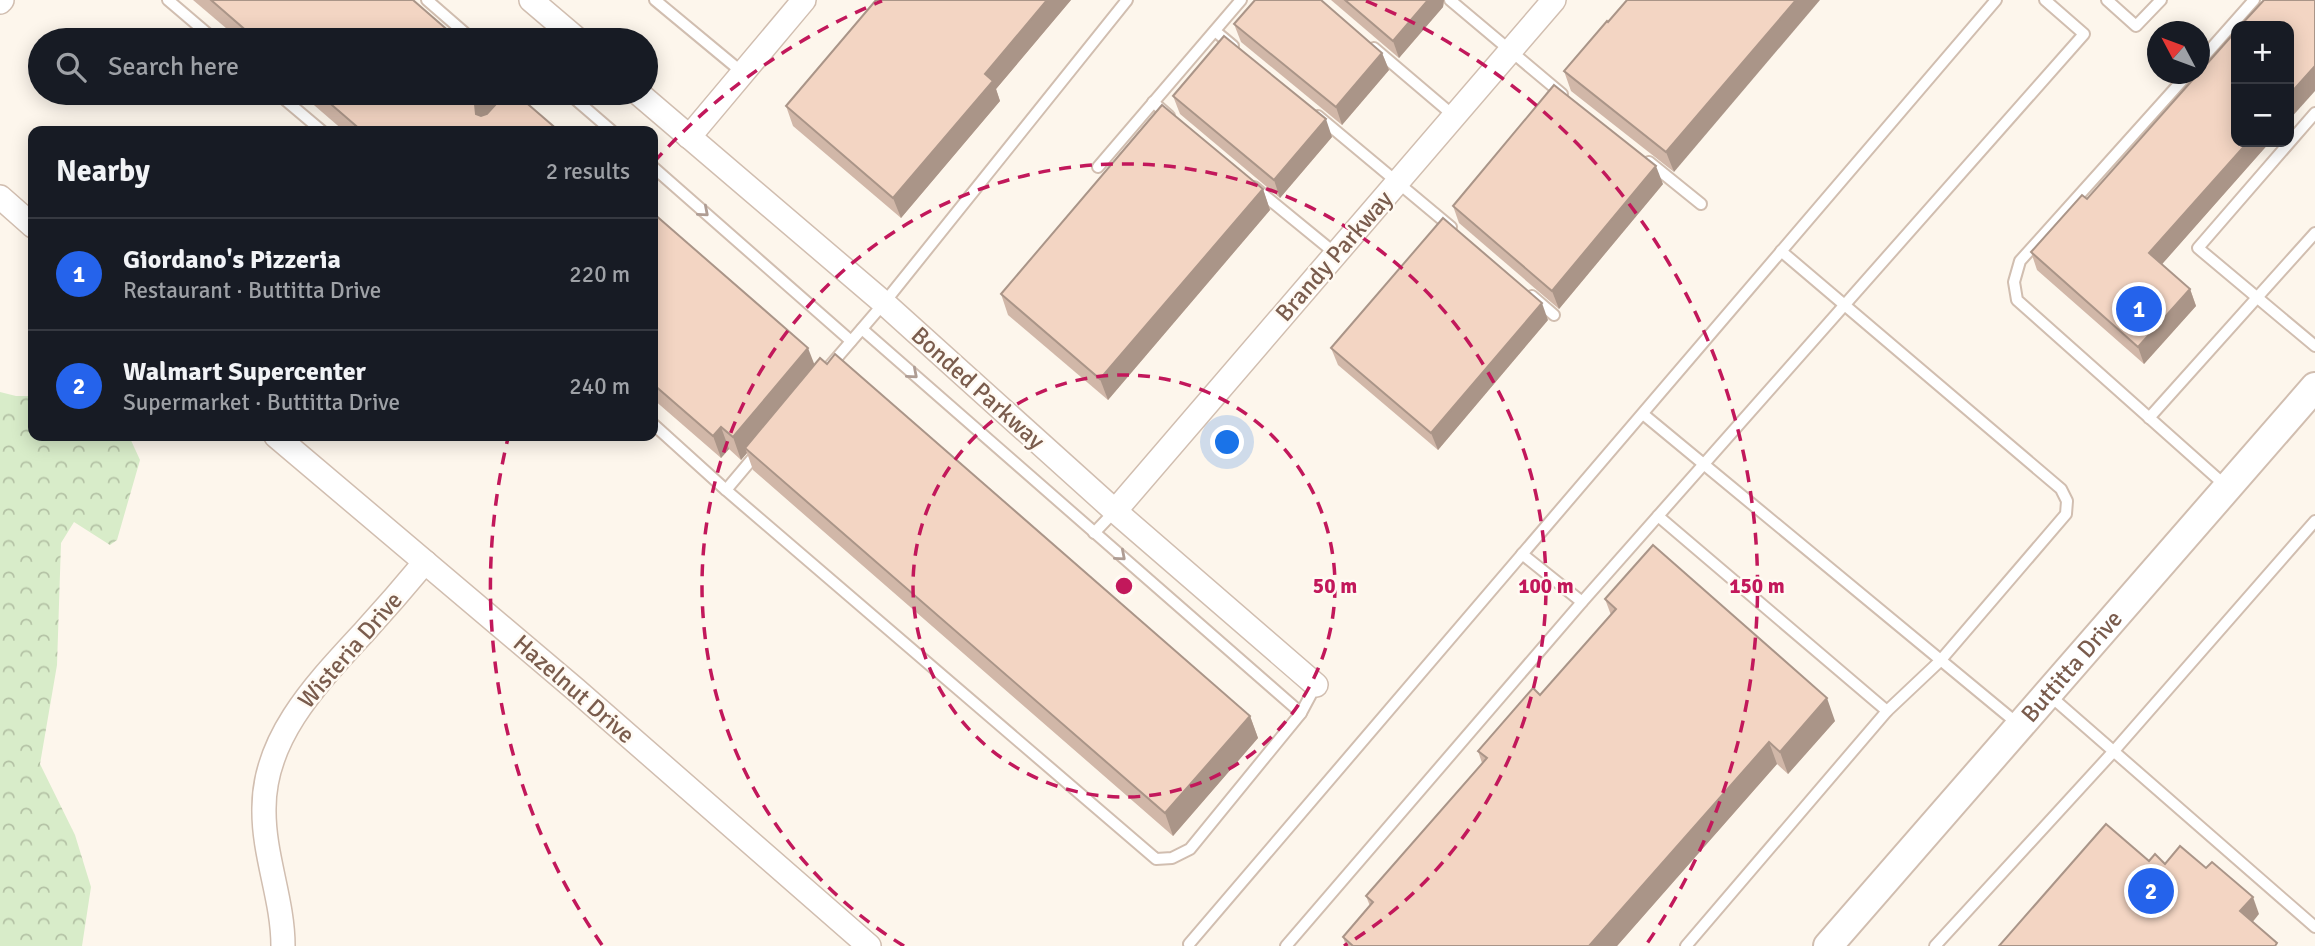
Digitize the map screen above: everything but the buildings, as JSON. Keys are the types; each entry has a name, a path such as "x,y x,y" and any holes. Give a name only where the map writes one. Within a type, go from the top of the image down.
{"street":[{"path":"531,0 561,28"},
{"path":"689,137 804,0"},
{"name":"Brandy Parkway","path":"1115,511 1554,0"},
{"name":"Bonded Parkway","path":"652,105 884,303 1115,511 1316,685"},
{"path":"0,197 28,222"},
{"name":"Buttitta Drive","path":"1828,946 2315,387"},
{"name":"Hazelnut Drive","path":"282,441 580,693 864,945"},
{"name":"Wisteria Drive","path":"284,946 282,915 264,828 265,790 272,759 291,721 313,687 425,562"}],"lane":[{"path":"168,0 201,28"},
{"path":"427,0 459,28"},
{"path":"655,0 743,73"},
{"path":"825,372 884,303 1128,0"},
{"path":"1098,167 1241,0"},
{"path":"1450,0 1573,103"},
{"path":"1189,945 1996,0"},
{"path":"1286,946 1582,602 2084,34 2045,0"},
{"path":"2107,0 2136,26 2161,0"},
{"path":"2210,50 2254,0"},
{"path":"1215,31 1247,57"},
{"path":"1360,36 1454,116"},
{"path":"2179,84 2020,261 2014,282 2017,300 2227,487"},
{"path":"1153,102 1183,128"},
{"path":"291,105 316,126"},
{"path":"498,122 513,105"},
{"path":"582,105 606,126"},
{"path":"1312,111 1460,235"},
{"path":"2315,113 2198,248 2315,346"},
{"path":"1637,153 1701,204"},
{"path":"658,171 851,341"},
{"path":"1244,178 1336,254"},
{"path":"2149,418 2315,233"},
{"path":"1686,946 1887,711 1940,660 2066,514 2067,501 2061,489 1782,251"},
{"path":"1523,288 1554,315"},
{"path":"862,329 1301,713"},
{"path":"1643,414 2020,725"},
{"path":"658,429 1156,859 1172,858 1190,849 1301,713 1316,685"},
{"path":"726,490 765,444"},
{"path":"1094,533 1115,511"},
{"path":"1658,516 1887,711"},
{"path":"1935,946 2113,752 2315,522"},
{"path":"1522,554 1582,602"},
{"path":"2048,694 2315,927"}],"green space":[{"path":"0,392 28,396 28,441 131,441 140,460 117,540 110,545 74,522 61,543 57,665 40,764 75,835 91,887 82,946 0,946"}],"place":[{"name":"Giordano's Pizzeria","path":"2139,309"},
{"name":"Walmart Supercenter","path":"2151,891"}]}
